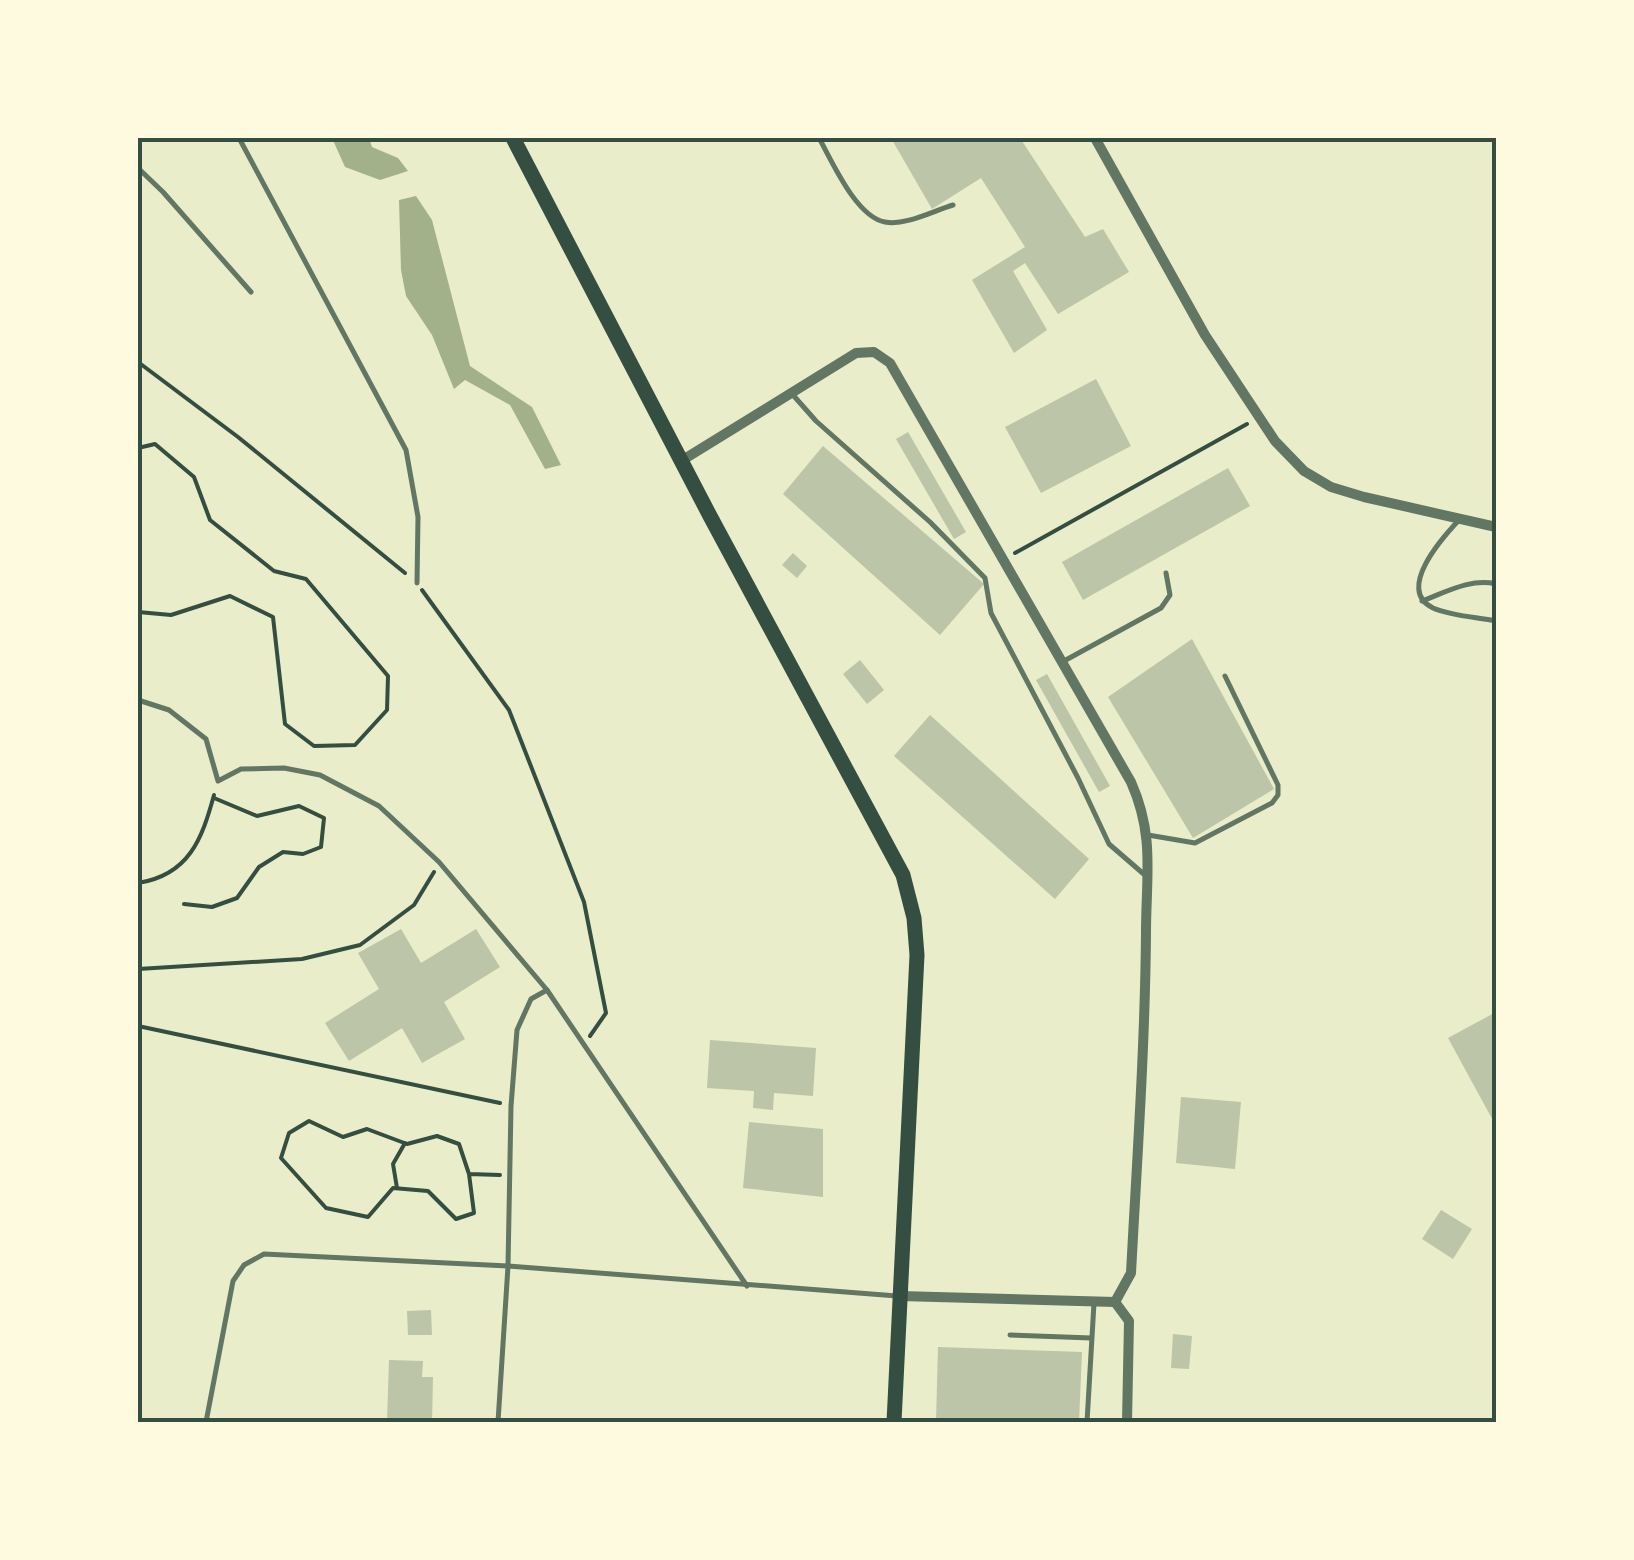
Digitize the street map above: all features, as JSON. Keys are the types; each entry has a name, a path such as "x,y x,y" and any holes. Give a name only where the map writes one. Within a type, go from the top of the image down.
{"main road":[{"path":"513,138 902,876 914,918 916,955 894,1422"}],"street":[{"path":"1096,138 1206,335 1275,441 1304,471 1331,487 1496,527"},
{"path":"681,461 856,353 874,352 890,363 1131,782 1148,834 1148,877 1131,1273 1115,1302"},
{"path":"900,1296 1115,1302"},
{"path":"1115,1302 1129,1321 1127,1422"}],"lane":[{"path":"239,138 406,450 418,518 417,583"},
{"path":"820,138 846,186 870,216 885,222 901,221 952,205"},
{"path":"138,168 164,192 251,292"},
{"path":"791,392 816,421 930,522 985,578 991,613 1109,844 1148,877"},
{"path":"1460,518 1431,553 1419,590 1422,602 1435,609 1496,621"},
{"path":"1062,662 1161,608 1170,594 1166,573"},
{"path":"1422,602 1466,585 1485,581 1496,584"},
{"path":"1148,834 1195,844 1272,803 1278,795 1278,785 1224,676"},
{"path":"138,700 170,710 206,739 218,781 241,770 284,768 320,775 379,806 439,862 547,990 747,1286"},
{"path":"498,1422 508,1266 511,1106 518,1030 531,1000 547,990"},
{"path":"206,1422 234,1281 244,1264 264,1254 508,1266 900,1296"},
{"path":"1087,1422 1094,1303"},
{"path":"1010,1335 1091,1338"}],"path":[{"path":"138,362 238,437 417,583 509,710 584,902 606,1013 584,1044"},
{"path":"1003,560 1260,417"},
{"path":"138,448 155,444 194,478 210,520 274,571 306,580 388,676 387,710 355,745 314,746 285,724 273,617 230,596 171,615 138,612"},
{"path":"138,883 174,870 202,838 218,781"},
{"path":"184,904 212,907 237,898 259,868 283,852 302,854 321,847 324,818 299,806 258,816 214,798"},
{"path":"138,968 302,959 360,944 414,905 439,862"},
{"path":"138,1026 511,1106"},
{"path":"309,1121 342,1137 367,1129 405,1144 437,1136 459,1144 469,1174 474,1214 456,1219 428,1191 393,1188 368,1217 326,1208 281,1158 288,1134 309,1121"},
{"path":"396,1188 393,1164 405,1144"},
{"path":"469,1174 510,1176"}],"shaded area":[{"path":"332,138 369,138 372,147 398,158 408,171 380,180 345,167"},
{"path":"416,196 432,220 470,366 532,407 561,465 545,469 510,405 465,380 454,389 432,335 406,296 401,270 399,200"}],"building":[{"path":"891,138 1020,138 1085,237 1103,229 1129,272 1058,314 1025,263 1013,271 1047,330 1014,353 972,280 1025,247 981,178 932,209"},
{"path":"1096,379 1131,446 1041,493 1005,427"},
{"path":"908,432 966,532 954,539 896,439"},
{"path":"823,446 984,584 940,635 783,494"},
{"path":"1228,468 1250,506 1083,600 1062,562"},
{"path":"793,553 807,566 797,578 782,565"},
{"path":"1192,639 1274,789 1193,838 1108,697"},
{"path":"860,660 884,690 867,704 843,674"},
{"path":"1047,674 1110,786 1099,792 1036,680"},
{"path":"930,715 1089,859 1055,899 894,756"},
{"path":"401,929 421,963 476,929 500,967 444,1002 465,1039 422,1063 402,1028 349,1061 325,1023 379,989 358,953"},
{"path":"1496,1012 1496,1126 1448,1038"},
{"path":"710,1040 816,1048 813,1096 774,1093 773,1110 753,1108 754,1091 707,1088"},
{"path":"1181,1097 1241,1102 1235,1169 1176,1163"},
{"path":"749,1122 823,1129 823,1197 743,1188"},
{"path":"1441,1210 1472,1229 1453,1259 1422,1239"},
{"path":"431,1310 432,1335 408,1335 407,1311"},
{"path":"1173,1334 1192,1336 1189,1369 1171,1368"},
{"path":"938,1347 1082,1352 1079,1422 936,1422"},
{"path":"389,1360 423,1361 422,1377 433,1377 432,1422 387,1422"}]}
